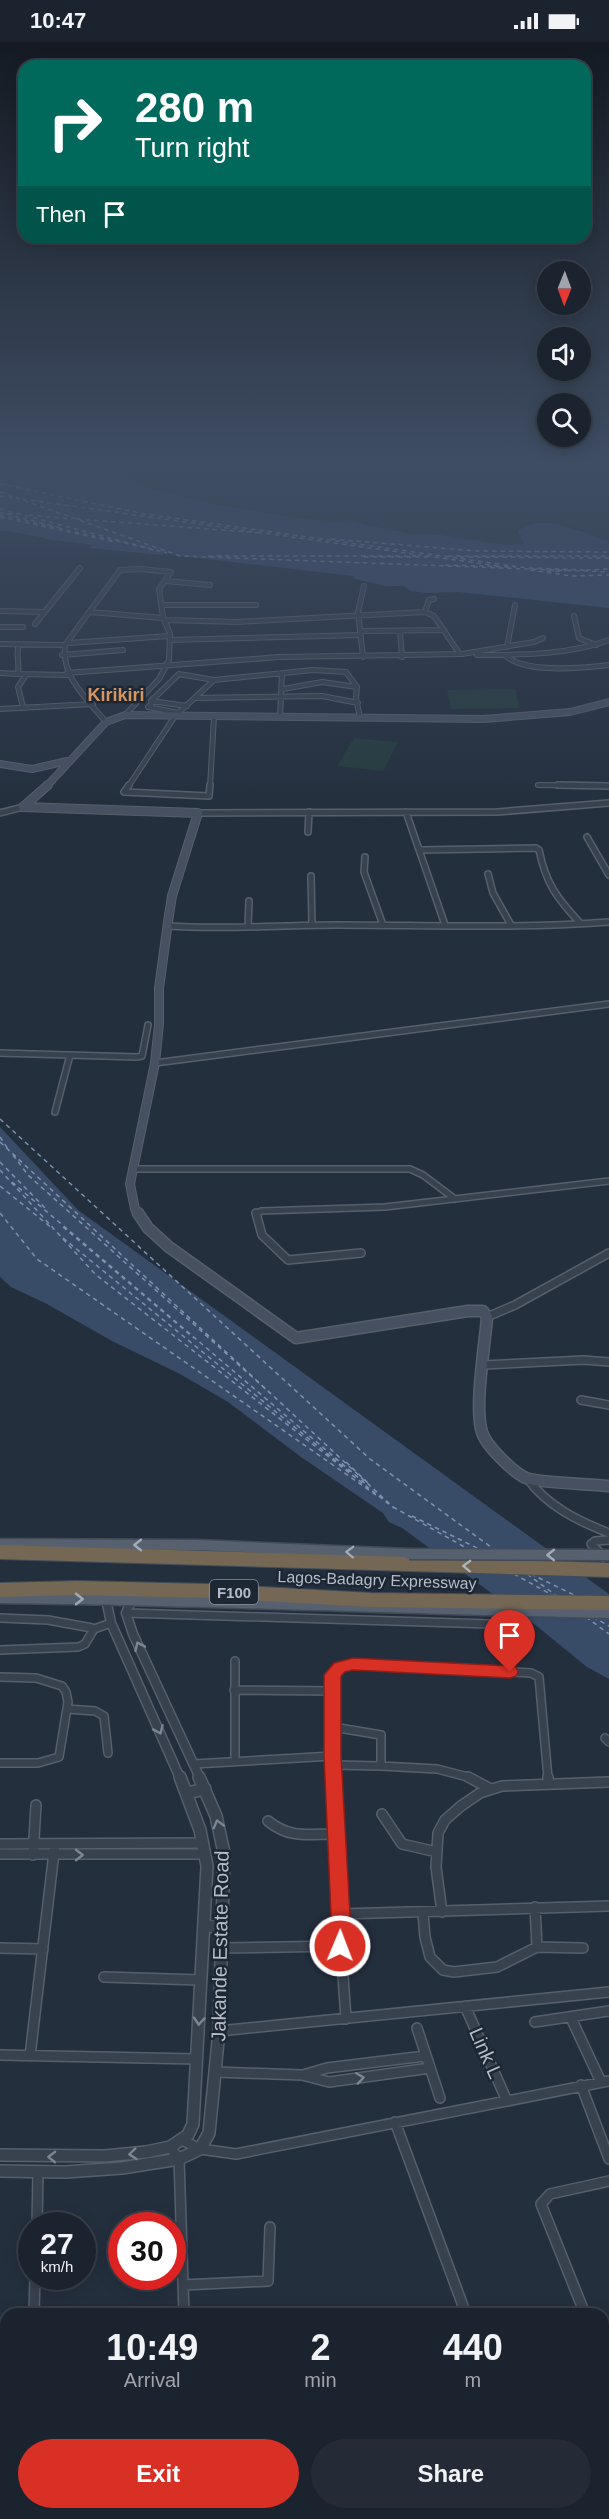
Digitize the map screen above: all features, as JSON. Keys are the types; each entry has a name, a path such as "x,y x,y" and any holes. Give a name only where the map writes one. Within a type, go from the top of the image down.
{"highway":[{"name":"Lagos-Badagry Expressway","path":"0,1552 200,1556 609,1570"},
{"name":"Lagos-Badagry Expressway","path":"0,1590 77,1588 198,1590 371,1600 609,1604"}],"main road":[{"path":"23,807 47,786 106,722 125,715 498,718 570,712 609,702"},
{"path":"1,764 26,768 53,766 69,760"},
{"path":"26,768 43,776 47,786"},
{"path":"23,807 198,813 172,896 159,988 159,1024 155,1063 130,1184 135,1209 148,1228 169,1247 296,1338 474,1310 483,1311 487,1317 479,1415 482,1433 497,1454 527,1478 609,1486"},
{"name":"Lagos-Badagry Expressway","path":"0,1544 196,1545 409,1554 609,1555"},
{"name":"Lagos-Badagry Expressway","path":"0,1598 132,1599 490,1611 609,1612"}],"street":[{"path":"34,624 73,577"},
{"path":"106,722 67,674 62,655 66,644 115,577"},
{"path":"125,715 161,678 172,654 159,589 169,577"},
{"path":"166,582 210,585"},
{"path":"363,657 357,616 360,593 364,586"},
{"path":"425,612 429,600 434,599"},
{"path":"162,605 256,604"},
{"path":"507,647 515,605"},
{"path":"0,611 42,612"},
{"path":"89,612 164,619 236,622 425,612 434,616 460,654"},
{"path":"574,615 579,638 596,645"},
{"path":"0,627 23,627"},
{"path":"0,644 66,644 170,638 444,630"},
{"path":"400,631 402,657"},
{"path":"460,654 507,647 543,638"},
{"path":"0,673 67,674 279,657 402,657 460,654 506,656 585,649 609,640"},
{"path":"18,674 20,665 15,652 19,644"},
{"path":"62,655 123,650"},
{"path":"506,656 514,663 545,667 583,669 609,665"},
{"path":"214,716 209,796 124,792 177,714 214,680 226,676 313,670 349,673 357,687 360,718"},
{"path":"280,717 282,673"},
{"path":"187,706 151,701 179,674 214,680"},
{"path":"23,707 18,687 26,675"},
{"path":"283,689 322,682 357,687"},
{"path":"196,698 322,696 358,703"},
{"path":"156,701 148,707 177,714"},
{"path":"0,709 93,704"},
{"path":"538,784 609,786"},
{"path":"198,813 497,812 609,803"},
{"path":"0,813 23,807"},
{"path":"309,812 309,832"},
{"path":"406,812 445,925"},
{"path":"587,837 609,875"},
{"path":"421,850 536,848 539,850 543,871 553,893 579,923"},
{"path":"365,857 364,872 383,925"},
{"path":"488,874 493,892 511,925"},
{"path":"311,876 312,925"},
{"path":"248,927 249,901"},
{"path":"168,926 192,928 609,922"},
{"path":"155,1063 609,1004"},
{"path":"0,1053 142,1056 148,1025"},
{"path":"55,1112 70,1055"},
{"path":"133,1169 410,1169 423,1175 456,1200"},
{"path":"361,1253 288,1260 260,1234 256,1226 256,1213 385,1207 609,1180"},
{"path":"487,1317 515,1305 609,1253"},
{"path":"483,1365 584,1360 609,1362"},
{"path":"581,1400 609,1405"},
{"path":"527,1478 534,1490 567,1513 609,1533"},
{"path":"609,1540 595,1541 591,1544 609,1561"},
{"path":"0,2155 105,2156 171,2147 182,2140 193,2124 207,1866 187,1793 111,1623 106,1599"},
{"path":"132,1599 126,1613 490,1624"},
{"name":"Jakande Estate Road","path":"126,1613 133,1634 216,1816 224,1853 216,2072 209,2133 200,2150"},
{"path":"0,1618 48,1620 92,1628 111,1623"},
{"path":"0,1650 78,1647 85,1644 92,1628"},
{"path":"235,1661 235,1761"},
{"path":"346,2019 340,1946 333,1766 333,1675 339,1668 353,1664 531,1673 539,1677 549,1784"},
{"path":"0,1677 55,1681 63,1686 67,1693 67,1709 59,1757 52,1761 0,1763"},
{"path":"234,1690 333,1691"},
{"path":"67,1709 95,1711 104,1716 108,1754"},
{"path":"333,1727 381,1735 381,1766"},
{"path":"194,1764 333,1756"},
{"path":"333,1766 449,1769 475,1778 489,1788"},
{"path":"442,1912 437,1832 442,1823 477,1794 489,1788 609,1782"},
{"path":"187,1793 205,1790"},
{"path":"33,1855 36,1805"},
{"path":"382,1814 398,1843 406,1847 437,1852"},
{"path":"268,1821 280,1831 295,1834 335,1834"},
{"path":"0,1844 204,1849"},
{"path":"30,2056 55,1844"},
{"path":"0,1854 53,1855 204,1849"},
{"path":"340,1914 609,1906"},
{"path":"535,1907 537,1947"},
{"path":"423,1912 425,1948 434,1966 444,1971 463,1972 500,1966 520,1953 537,1947 583,1948"},
{"path":"205,1926 223,1927"},
{"path":"222,1948 340,1946"},
{"path":"0,1948 43,1949"},
{"path":"104,1977 201,1980"},
{"path":"219,2031 609,1992"},
{"name":"Link L","path":"465,2006 507,2101"},
{"path":"535,2022 609,2011"},
{"path":"182,2140 200,2150 236,2154 605,2081 571,2018"},
{"path":"417,2028 440,2098"},
{"path":"0,2055 196,2058"},
{"path":"302,2075 327,2068 425,2056"},
{"path":"327,2068 329,2082"},
{"path":"216,2072 302,2075 329,2082 430,2068"},
{"path":"581,2085 609,2159"},
{"path":"395,2122 464,2308"},
{"path":"171,2147 179,2159 181,2212"},
{"path":"0,2171 38,2172 122,2168 179,2159 200,2150"},
{"path":"37,2212 38,2172"},
{"path":"583,2308 542,2204 550,2194 609,2181"},
{"path":"186,2285 268,2281 270,2227"},
{"path":"34,2308 35,2290"},
{"path":"183,2290 184,2308"}],"green space":[{"path":"515,689 520,708 451,709 447,690"},
{"path":"354,738 398,742 383,771 337,766"}],"water":[{"path":"353,577 609,577 609,608 459,592 426,593 411,591 403,586 386,586 355,579"},
{"path":"0,1127 78,1210 609,1594 609,1679 587,1667 538,1627 402,1528 389,1522 383,1513 301,1457 228,1402 180,1374 11,1287 0,1277"}],"ferry route":[{"path":"0,1119 370,1459 495,1550"},
{"path":"0,1137 8,1149"},
{"path":"0,1142 394,1508 95,1274 0,1170"},
{"path":"13,1155 28,1175 271,1394"},
{"path":"0,1162 47,1210"},
{"path":"12,1182 367,1485"},
{"path":"0,1186 53,1229"},
{"path":"0,1213 37,1259 379,1497"},
{"path":"63,1227 194,1338"},
{"path":"63,1238 352,1474"},
{"path":"346,1462 368,1483"},
{"path":"393,1507 470,1550"},
{"path":"412,1516 481,1550"},
{"path":"514,1574 554,1596"},
{"path":"527,1574 557,1596"},
{"path":"531,1574 578,1597"},
{"path":"586,1617 609,1634"},
{"path":"593,1617 609,1626"}],"district":[{"name":"Kirikiri","path":"116,695"}],"route":[{"path":"340,1946 335,1834 333,1675 339,1668 353,1664 510,1672"}]}
